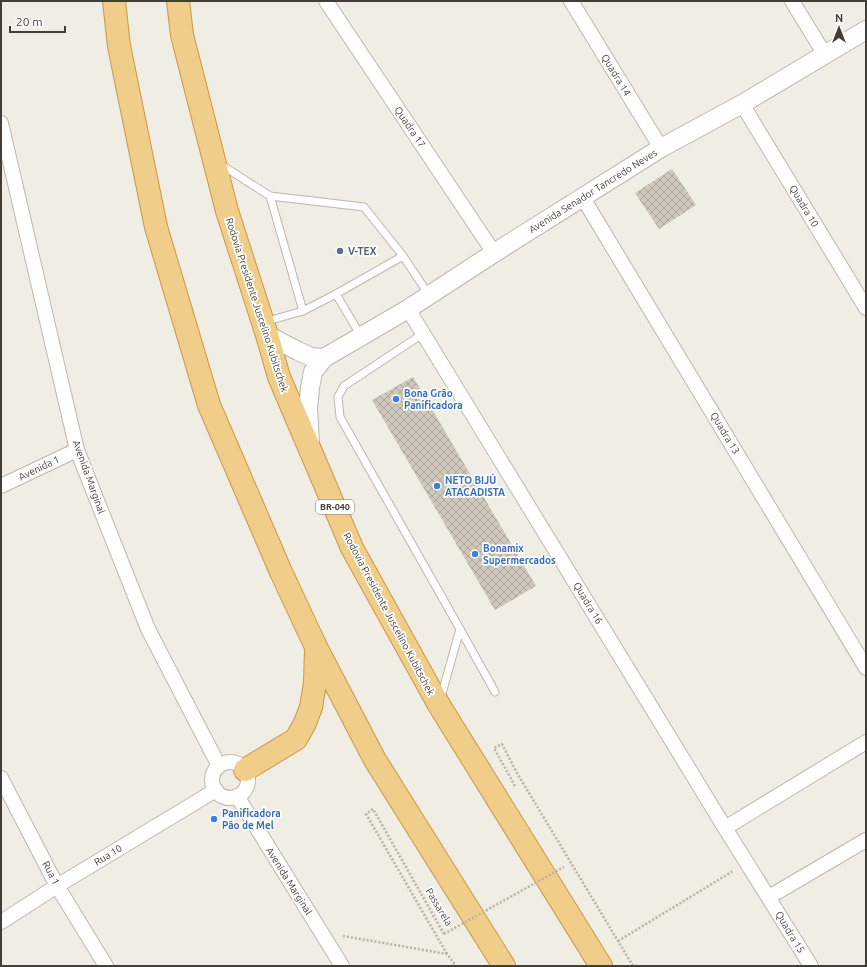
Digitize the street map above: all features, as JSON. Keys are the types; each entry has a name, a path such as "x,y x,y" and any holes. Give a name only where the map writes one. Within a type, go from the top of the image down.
{"highway":[{"path":"114,1 119,46 156,227 210,405 281,572 316,647 375,760 504,966"},
{"name":"Rodovia Presidente Juscelino Kubitschek","path":"178,1 182,35 226,211 265,329 279,378 352,548 439,705 601,966"},
{"path":"245,770 296,738 299,734 311,707 316,647"}],"street":[{"name":"Quadra 17","path":"326,1 494,253"},
{"name":"Quadra 14","path":"571,1 661,148"},
{"path":"792,1 825,55"},
{"name":"Avenida Senador Tancredo Neves","path":"324,358 408,309 661,148 742,104 866,30"},
{"name":"Quadra 10","path":"742,104 866,308"},
{"name":"Avenida Marginal","path":"1,123 77,450 148,629 219,766"},
{"name":"Quadra 13","path":"583,198 866,668"},
{"name":"Quadra 16","path":"408,309 725,828 769,897"},
{"path":"265,329 298,351 311,357 324,358"},
{"path":"310,450 308,409 310,388 313,372 324,358"},
{"name":"Avenida 1","path":"1,486 77,450"},
{"path":"725,828 866,742"},
{"path":"229,762 236,763 245,770 248,776 248,782 242,792 237,796 225,796 216,790 212,780 213,775 219,766 229,762"},
{"name":"Rua 1","path":"1,778 57,886 106,966"},
{"name":"Rua 10","path":"1,922 57,886 216,790"},
{"name":"Avenida Marginal","path":"237,796 342,966"},
{"path":"769,897 866,840"},
{"name":"Quadra 15","path":"769,897 811,966"}],"lane":[{"path":"214,161 270,196 364,207 402,256 429,295"},
{"path":"270,196 303,311"},
{"path":"265,329 336,294 402,256"},
{"path":"336,294 361,336"},
{"path":"424,333 344,386 338,397 340,417 495,692"},
{"path":"439,705 460,629"}],"path":[{"path":"513,783 494,748 502,744 517,773 633,966"},
{"name":"Passarela","path":"447,954 366,814 374,809 444,934 564,868"},
{"path":"618,941 747,863"},
{"path":"321,932 447,954 456,966"}],"building":[{"path":"672,169 696,205 659,229 635,193"},
{"path":"413,377 536,586 495,610 372,400"}],"place":[{"name":"V-TEX","path":"340,251"},
{"name":"Bona Grão Panificadora","path":"396,399"},
{"name":"NETO BIJÚ ATACADISTA","path":"437,486"},
{"name":"Bonamix Supermercados","path":"475,554"},
{"name":"Panificadora Pão de Mel","path":"214,819"}]}
